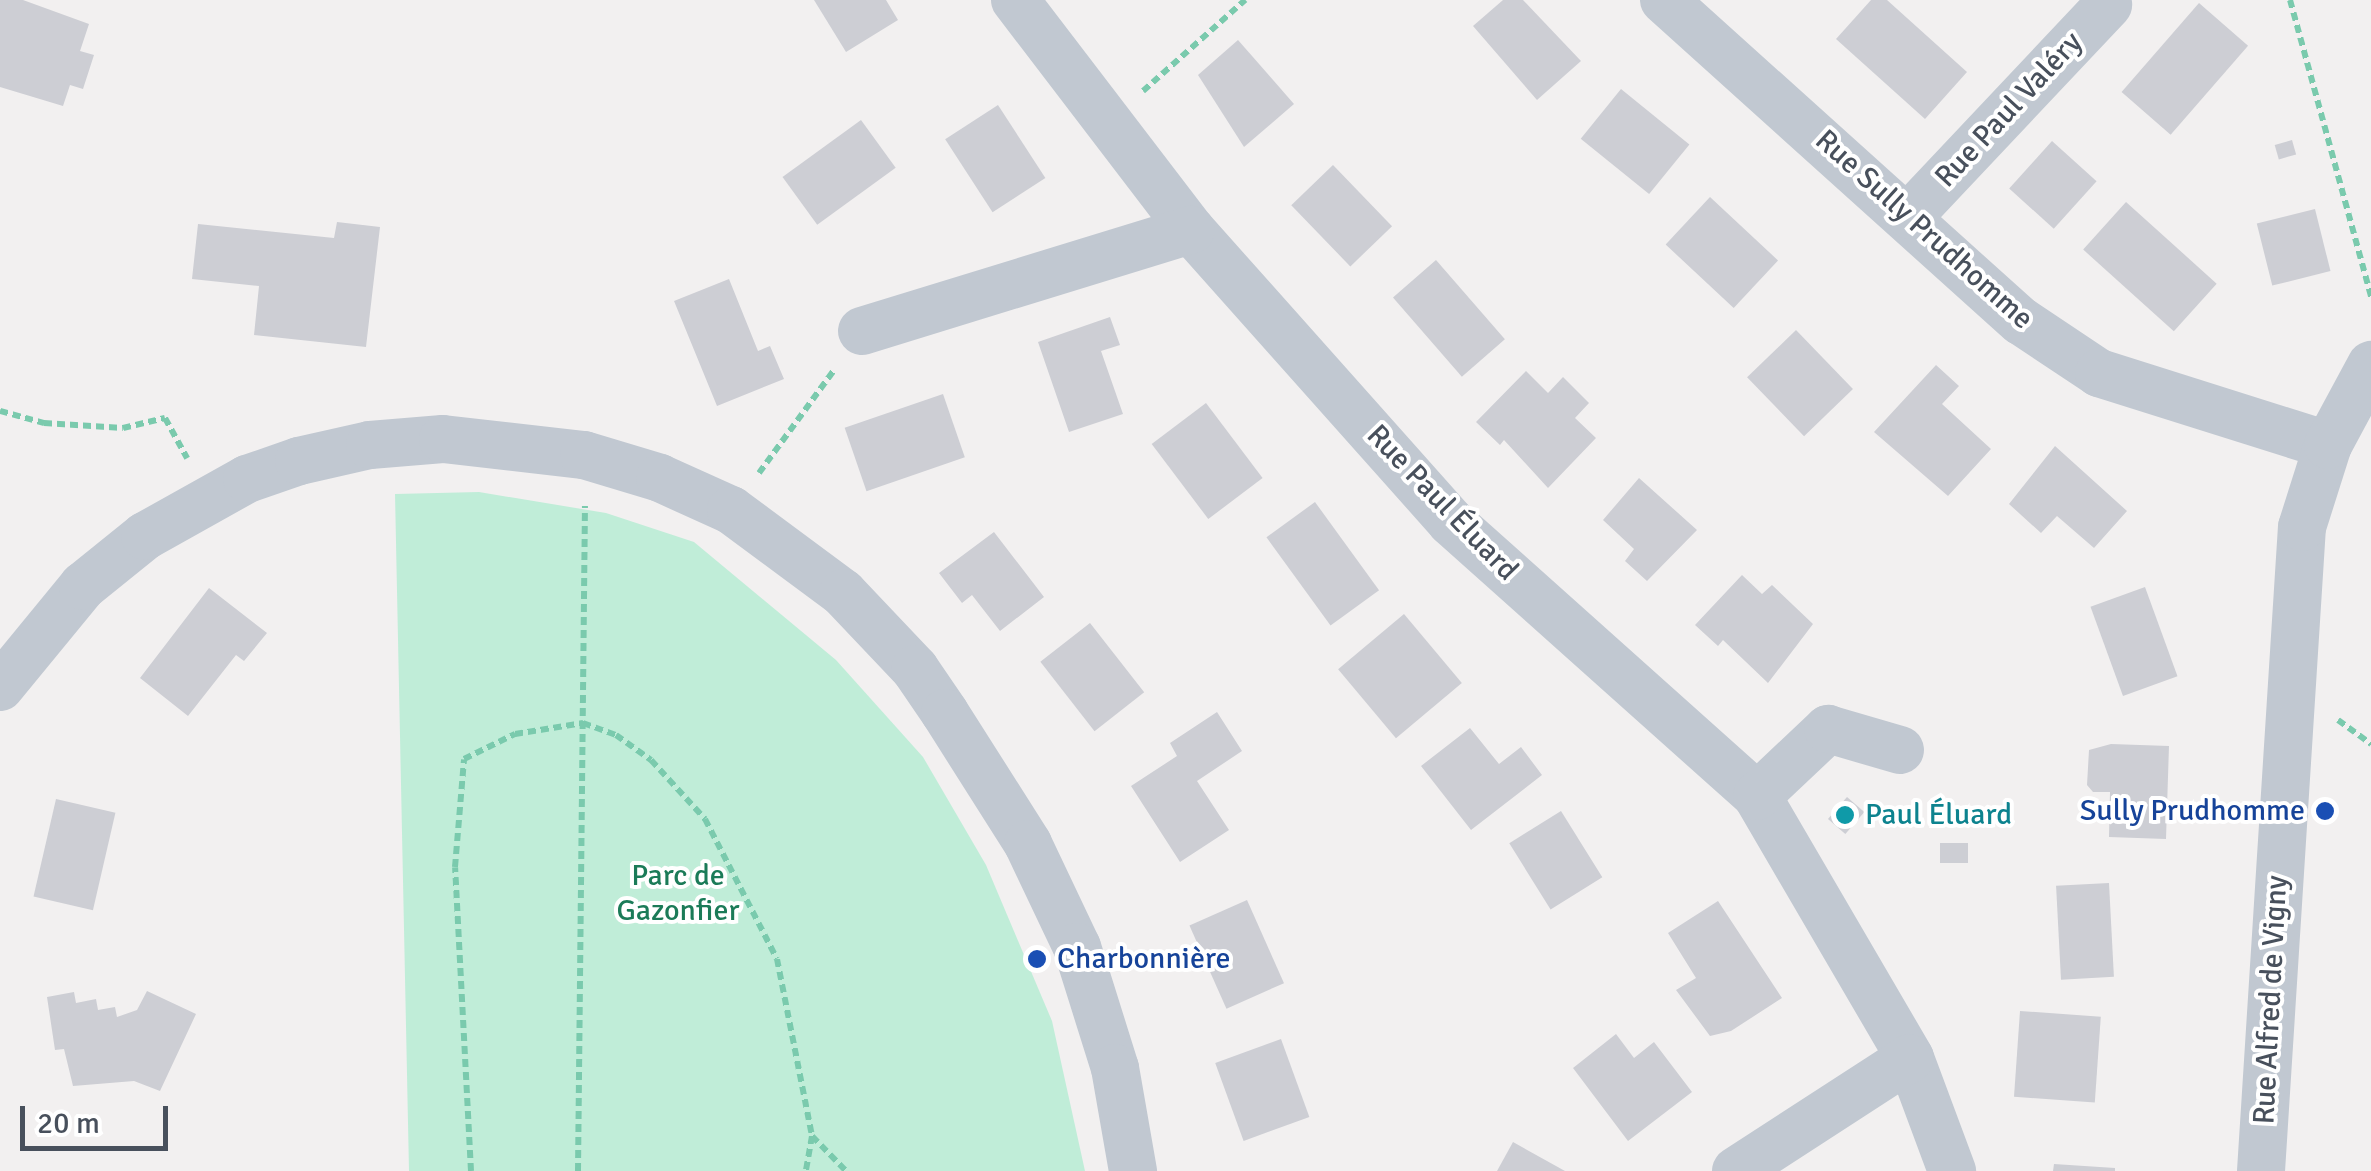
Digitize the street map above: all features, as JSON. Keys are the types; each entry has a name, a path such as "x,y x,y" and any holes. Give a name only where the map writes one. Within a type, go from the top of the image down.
{"street":[{"name":"Rue Paul Éluard","path":"1016,0 1192,230 1451,522 1758,796 1910,1058 1952,1171"},
{"name":"Rue Sully Prudhomme","path":"1664,0 1910,215 2020,321 2099,373 2328,445"},
{"name":"Rue Paul Valéry","path":"1910,215 2108,5"},
{"path":"862,331 1192,230"},
{"name":"Rue Alfred de Vigny","path":"2261,1171 2292,610 2302,528 2328,445 2371,365"},
{"path":"0,687 83,586 145,536 210,498 299,462 370,445 444,439 584,455 660,478 732,510 843,593 915,669 1028,844 1077,947 1115,1068 1133,1171"},
{"path":"1758,796 1828,728 1900,750"},
{"path":"1736,1171 1910,1058"}],"path":[{"path":"1109,122 1245,0"},
{"path":"2290,0 2371,297"},
{"path":"732,510 862,331"},
{"path":"0,411 44,423 123,428 165,418 210,498"},
{"path":"578,1171 585,518"},
{"path":"472,1171 455,868 464,759 516,734 583,724 616,735 651,760 705,818 777,959 812,1136 806,1171"},
{"path":"812,1136 846,1171"}],"green space":[{"name":"Parc de Gazonfier","path":"479,492 606,513 694,542 836,660 923,757 986,865 1052,1021 1085,1171 409,1171 395,494"}],"building":[{"path":"0,0 23,0 89,24 80,51 94,55 83,89 70,85 63,106 0,87"},
{"path":"814,0 886,0 898,20 846,52"},
{"path":"1503,0 1523,0 1581,61 1537,100 1473,26"},
{"path":"1871,0 1887,0 1967,72 1925,119 1836,39"},
{"path":"2199,3 2248,46 2171,135 2122,92"},
{"path":"1238,40 1294,104 1244,147 1198,75"},
{"path":"1621,89 1689,144 1649,194 1581,139"},
{"path":"998,105 1045,178 993,212 945,139"},
{"path":"861,120 896,168 817,225 783,177"},
{"path":"2292,140 2296,154 2279,159 2275,145"},
{"path":"2052,141 2097,181 2054,229 2009,189"},
{"path":"1333,165 1392,226 1350,266 1291,205"},
{"path":"1710,197 1778,260 1734,308 1666,245"},
{"path":"2126,202 2217,284 2174,331 2083,250"},
{"path":"2315,209 2330,271 2272,286 2257,224"},
{"path":"337,222 380,227 366,347 254,335 259,286 192,279 198,224 334,238"},
{"path":"1436,260 1505,339 1462,377 1393,297"},
{"path":"729,279 758,351 770,346 784,379 717,406 674,301"},
{"path":"1110,317 1120,345 1101,351 1123,414 1069,432 1038,342"},
{"path":"1796,330 1853,389 1804,436 1747,377"},
{"path":"1936,365 1959,386 1942,404 1991,449 1948,496 1874,432"},
{"path":"1526,371 1548,393 1563,377 1589,403 1575,418 1596,438 1548,488 1504,440 1500,445 1476,422"},
{"path":"943,394 965,457 866,491 845,428"},
{"path":"1206,403 1263,478 1208,519 1152,444"},
{"path":"2055,446 2127,511 2094,548 2057,516 2041,533 2009,504"},
{"path":"1639,478 1697,530 1647,581 1625,561 1634,549 1603,520"},
{"path":"1315,502 1379,590 1331,625 1266,537"},
{"path":"994,532 1044,597 1000,631 972,595 962,603 939,573"},
{"path":"1742,575 1762,594 1772,585 1813,624 1768,683 1723,640 1718,646 1695,625"},
{"path":"2145,587 2177,676 2123,696 2090,607"},
{"path":"209,588 267,633 244,661 236,655 188,716 140,678"},
{"path":"1404,614 1462,683 1396,738 1338,669"},
{"path":"1090,623 1144,692 1095,731 1040,662"},
{"path":"1217,712 1242,751 1197,781 1229,830 1180,862 1131,786 1177,756 1170,743"},
{"path":"1470,728 1499,764 1521,747 1542,775 1471,830 1421,766"},
{"path":"2111,744 2169,746 2166,839 2109,837 2110,792 2093,792 2087,785 2089,750"},
{"name":"Paul Éluard","path":"1847,797 1864,812 1845,834 1828,819"},
{"path":"56,799 115,813 93,910 34,896"},
{"path":"1561,811 1602,877 1551,909 1509,843"},
{"path":"1940,843 1968,843 1968,863 1940,863"},
{"path":"2109,883 2114,977 2061,980 2056,886"},
{"path":"1247,900 1284,983 1226,1009 1189,926"},
{"path":"1718,901 1782,998 1731,1031 1710,1036 1676,990 1696,978 1668,933"},
{"path":"147,991 196,1014 160,1091 134,1081 73,1086 64,1049 55,1050 47,997 74,992 76,1003 96,999 98,1010 115,1007 117,1017 137,1010"},
{"path":"2020,1011 2101,1017 2095,1102 2014,1097"},
{"path":"1616,1034 1634,1058 1654,1042 1692,1092 1628,1141 1573,1068"},
{"path":"1281,1039 1309,1117 1244,1141 1215,1063"},
{"path":"1513,1142 1565,1171 1497,1171"},
{"path":"2054,1164 2115,1168 2115,1171 2053,1171"}],"place":[{"name":"Sully Prudhomme","path":"2325,811"},
{"name":"Paul Éluard","path":"1845,815"},
{"name":"Charbonnière","path":"1037,959"}]}
